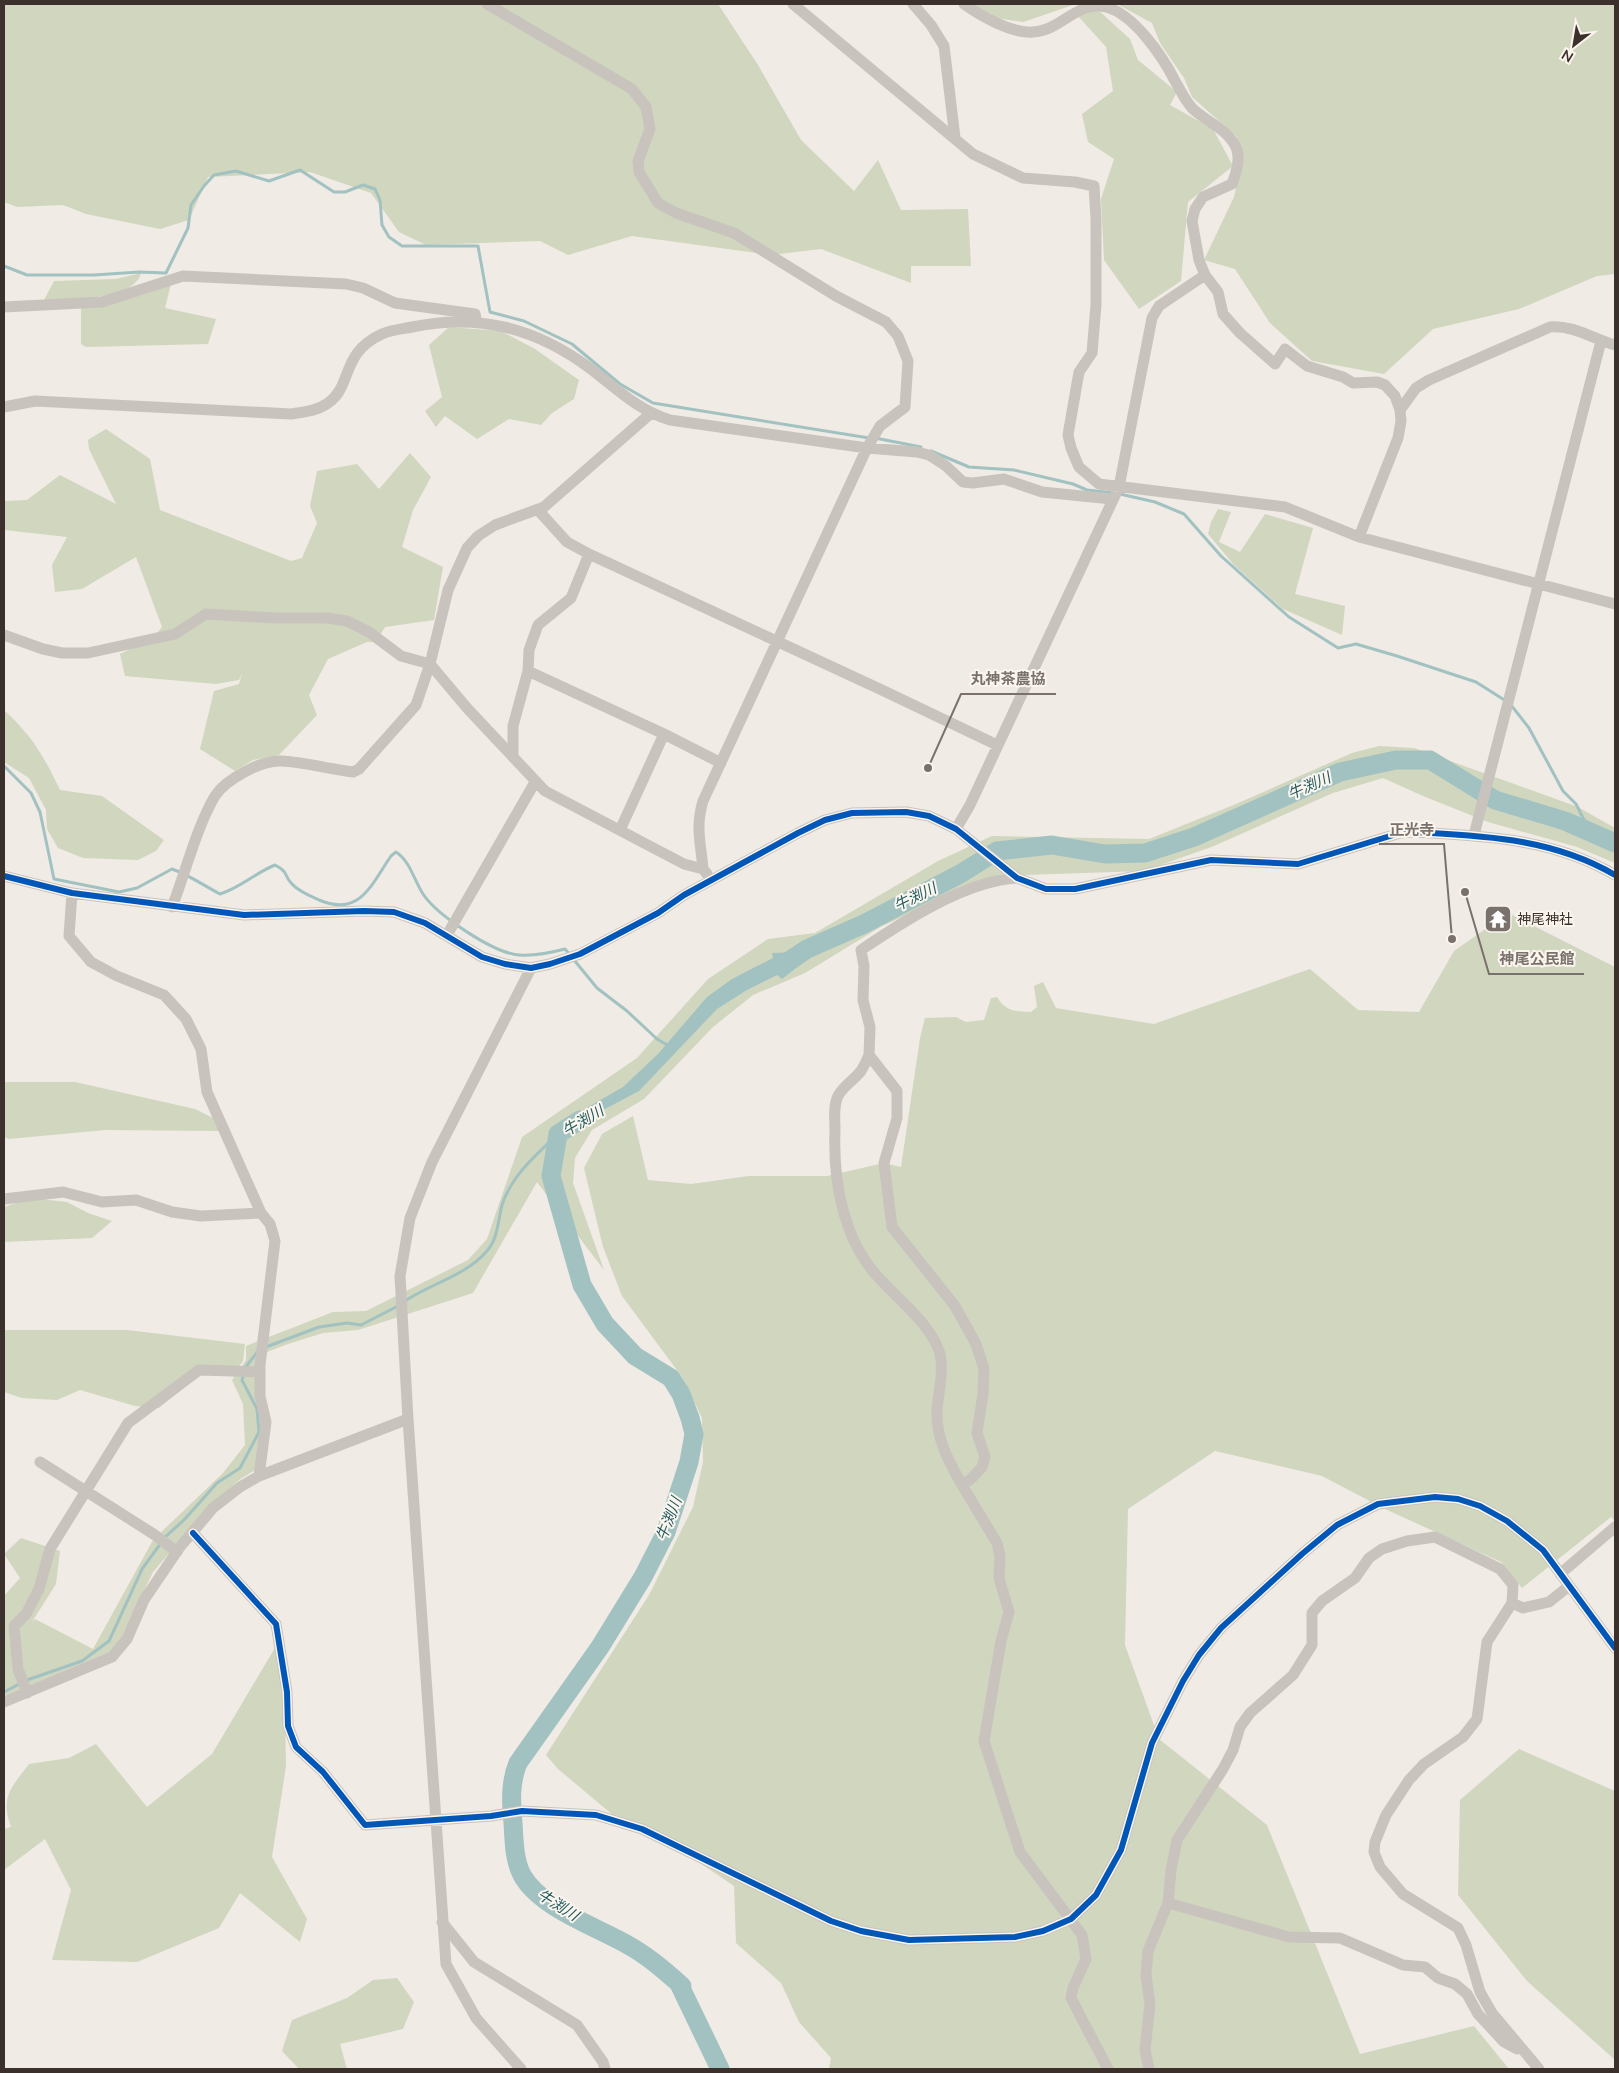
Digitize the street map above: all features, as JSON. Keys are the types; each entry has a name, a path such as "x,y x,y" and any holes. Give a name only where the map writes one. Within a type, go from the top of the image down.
{"street":[{"path":"487,4 632,89 646,107 650,129 638,161 639,172 658,202 676,213 734,233 836,296 886,322 898,336 908,361 905,407 880,426 867,448 702,801 698,816 698,838 702,869"},
{"path":"793,4 985,161 1023,178 1075,182 1094,186 1096,304 1092,352 1079,372 1068,435 1071,448 1080,467 1090,479 1099,484 1285,507 1359,537 1615,604"},
{"path":"913,4 931,25 944,46 955,138"},
{"path":"964,4 983,17 1021,31 1034,33 1083,8 1096,5 1109,8 1136,26 1161,58 1193,109 1230,137 1237,152 1237,168 1232,184 1203,197 1195,208 1193,228 1205,275 1218,292 1223,314 1240,333 1275,364 1285,349 1307,366 1343,377 1353,383 1377,382 1385,385 1395,396 1400,410 1401,421 1398,438 1359,537"},
{"path":"956,829 1119,486 1152,318 1159,306 1205,275"},
{"path":"4,307 102,302 183,276 346,284 363,288 395,304 475,314 477,322"},
{"path":"4,407 35,401 291,414 307,411 329,403 361,346 383,333 429,324 477,322 506,326 533,334 564,350 650,414 696,425 784,435 929,456 946,466 964,482 972,483 1004,479 1042,492 1112,499"},
{"path":"1400,410 1416,388 1429,380 1550,327 1561,326 1577,330 1615,345"},
{"path":"1474,835 1601,341"},
{"path":"172,908 202,824 221,789 252,767 279,760 353,772 359,770 416,705 430,664 448,590 467,548 478,536 495,525 538,510 606,455 650,414"},
{"path":"538,510 567,542 589,554 997,745"},
{"path":"513,755 513,726 528,671 529,650 538,625 571,598 589,554"},
{"path":"4,635 43,649 88,653 175,634 206,614 275,618 327,618 348,621 369,632 401,656 430,664 467,708 513,755 535,782 546,790 684,864 702,869 713,879"},
{"path":"528,671 664,734 721,763"},
{"path":"620,830 664,734"},
{"path":"447,935 535,782"},
{"path":"4,876 72,893 172,908 244,915 364,911 394,912 409,916 447,935 482,957 505,964 531,968 580,954 658,913 713,879 824,820 852,814 906,812 929,816 956,829 1017,878 1046,889 1075,889 1211,860 1298,864 1400,833 1474,835 1569,852 1615,875"},
{"path":"1017,878 988,881 966,890 921,913 861,950 864,966 863,1000 870,1027 870,1054 861,1072 838,1096 835,1107 834,1160 837,1184 853,1238 868,1267 927,1329 939,1351 940,1368 937,1413 939,1434 945,1456 997,1543 1000,1556 998,1578 1009,1612 1001,1640 984,1741 1020,1852 1082,1935 1086,1959 1073,1988 1071,1998 1108,2069"},
{"path":"72,893 69,936 91,962 117,976 164,995 186,1019 201,1049 208,1092 261,1213 270,1224 275,1241 260,1372 260,1396 266,1422 259,1476"},
{"path":"520,2069 476,2018 459,1991 446,1964 408,1420 400,1276 410,1218 432,1162 531,968"},
{"path":"870,1054 897,1091 897,1118 884,1163 892,1227 955,1306 976,1344 984,1369 977,1433 985,1457 982,1467 972,1479 962,1485"},
{"path":"4,1199 63,1192 102,1202 136,1200 172,1212 201,1216 261,1213"},
{"path":"27,1693 18,1669 14,1626 26,1614 39,1589 50,1549 128,1423 199,1370 260,1372"},
{"path":"4,1702 112,1656 127,1639 144,1600 177,1552 226,1497 259,1476 408,1420"},
{"path":"40,1462 155,1535 177,1552"},
{"path":"192,1533 276,1624 287,1692 288,1726 296,1747 323,1772 365,1825 436,1821 522,1811 596,1815 642,1829 823,1917 861,1931 909,1940 1015,1937 1043,1931 1071,1919 1096,1895 1110,1875 1121,1850 1152,1743 1199,1655 1221,1628 1266,1586 1337,1525 1378,1504 1435,1497 1458,1500 1480,1506 1507,1521 1529,1536 1543,1550 1615,1648"},
{"path":"1560,1574 1615,1527"},
{"path":"1149,2069 1145,2050 1150,2004 1146,1975 1148,1951 1168,1903 1171,1870 1178,1840 1187,1822 1223,1769 1233,1750 1240,1727 1250,1713 1293,1675 1312,1645 1312,1613 1322,1601 1355,1578 1369,1558 1382,1549 1407,1541 1435,1537 1500,1569 1513,1585 1512,1603 1487,1642 1477,1719 1462,1737 1424,1764 1409,1780 1386,1815 1375,1842 1374,1852 1380,1867 1403,1894 1458,1928 1466,1945 1480,1992 1492,2013 1539,2069"},
{"path":"1512,1603 1523,1608 1549,1602 1569,1586"},
{"path":"1168,1903 1289,1937 1340,1938 1404,1965 1424,1967 1438,1978 1455,1984 1467,1994 1478,2014 1498,2035 1525,2054"},
{"path":"442,1922 474,1962 577,2025 604,2062 605,2069"}],"green space":[{"path":"4,4 718,4 758,65 801,140 854,191 878,160 901,210 968,209 971,266 911,266 911,283 821,249 771,255 632,236 568,255 540,241 426,245 399,232 371,193 310,172 208,177 189,220 160,229 86,214 63,205 17,207 4,202"},
{"path":"967,4 1076,4 1023,22 995,18"},
{"path":"1117,4 1615,4 1615,274 1597,276 1519,309 1433,329 1384,374 1312,361 1270,323 1235,269 1204,260 1234,197 1242,162 1237,137 1192,97 1184,78 1160,43 1152,23"},
{"path":"1097,9 1130,39 1138,60 1177,92 1170,105 1213,129 1233,166 1188,202 1181,281 1139,309 1104,260 1101,199 1114,159 1088,142 1082,114 1113,91 1106,47 1078,16"},
{"path":"141,273 136,282 114,294 99,297 44,300 54,281 116,279"},
{"path":"171,284 165,308 216,319 208,344 86,347 81,344 81,307"},
{"path":"449,327 501,331 535,349 579,380 574,399 552,413 541,425 509,419 477,439 445,416 436,427 425,411 442,397 429,345"},
{"path":"106,429 150,459 160,510 291,561 302,558 317,523 310,506 317,471 357,464 379,489 410,453 431,477 413,510 402,547 443,567 434,620 385,627 376,642 367,642 328,659 309,695 317,715 279,755 253,760 235,771 200,749 214,691 239,684 242,673 239,680 216,684 125,676 120,654 153,638 162,627 136,557 82,589 55,592 52,565 67,537 4,530 4,501 27,500 60,475 116,504 89,449 88,440"},
{"path":"1218,509 1231,512 1219,542 1240,552 1265,514 1313,528 1295,594 1345,606 1342,635 1283,609 1234,565 1208,534 1211,522"},
{"path":"4,710 23,729 36,747 60,790 102,796 164,840 156,851 138,860 83,858 58,848 47,829 46,810 29,778 4,762"},
{"path":"1379,746 1414,748 1578,807 1615,828 1615,863 1577,847 1488,822 1383,778 1333,793 1214,846 1144,871 995,876 882,926 805,973 753,995 713,1027 644,1099 592,1130 575,1158 573,1183 604,1270 537,1182 473,1293 358,1330 323,1333 267,1352 257,1362 263,1424 255,1470 239,1480 211,1505 153,1572 118,1645 110,1654 4,1696 4,1596 20,1578 4,1554 21,1538 60,1551 56,1584 32,1622 35,1619 93,1649 153,1540 223,1473 245,1445 243,1404 232,1380 246,1360 246,1346 333,1312 366,1311 468,1260 487,1239 522,1137 637,1058 708,979 768,939 815,933 938,861 992,836 1149,839 1236,804 1352,753"},
{"path":"1508,913 1615,967 1615,1521 1611,1517 1522,1588 1501,1562 1383,1508 1322,1476 1215,1451 1128,1509 1125,1645 1159,1739 1267,1825 1360,2054 1474,2026 1509,2069 829,2069 831,2058 799,2022 781,1983 736,1943 734,1886 657,1834 620,1821 558,1769 546,1755 649,1595 693,1507 703,1462 702,1418 682,1377 622,1296 603,1247 584,1168 602,1134 633,1116 648,1180 691,1184 749,1176 827,1176 884,1163 901,1167 920,1038 925,1018 956,1017 966,1022 984,1020 991,998 997,997 1007,1008 1031,1012 1037,1007 1034,986 1043,982 1056,1008 1154,1024 1310,969 1358,1010 1419,1012 1454,951"},
{"path":"4,1082 75,1082 195,1109 213,1118 219,1131 105,1130 9,1139 4,1137"},
{"path":"31,1198 67,1202 88,1213 112,1221 92,1238 4,1242 4,1207"},
{"path":"4,1330 127,1330 245,1344 243,1361 233,1374 201,1374 159,1408 135,1406 80,1390 57,1400 22,1398 4,1392"},
{"path":"279,1641 284,1672 286,1766 272,1857 307,1919 300,1942 240,1893 219,1928 137,1962 52,1960 71,1890 45,1839 4,1870 4,1829 11,1827 8,1817 7,1800 12,1787 29,1764 69,1758 96,1744 147,1807 212,1754"},
{"path":"1519,1749 1615,1791 1615,2060 1527,1981 1458,1895 1460,1800"},
{"path":"397,1978 414,2002 403,2029 340,2044 347,2069 299,2069 282,2051 292,2020 347,1998 373,1980"}],"water":[{"path":"807,949 802,958 804,962 782,979 777,975 747,990 717,1009 639,1091 558,1134 576,1114 623,1087 658,1054 707,997 732,979 773,958 772,953 799,952"}],"waterway":[{"path":"4,266 27,275 166,273 188,228 191,205 214,175 236,171 269,181 300,170 334,192 345,192 363,185 375,189 380,200 382,225 389,237 402,246 478,246 490,312 524,321 572,344 620,384 653,403 869,438"},
{"path":"875,438 921,447"},
{"path":"931,451 969,467 1014,470 1073,484 1087,490 1114,493"},
{"path":"1120,494 1155,502 1184,514 1221,556 1289,617 1338,648 1356,644 1397,656 1476,682 1506,701"},
{"path":"1511,705 1529,728 1563,791 1576,804 1585,822 1583,830"},
{"name":"牛渕川","path":"786,963 807,949 864,924 960,874 997,851 1052,845 1105,854 1145,853 1194,837 1340,772 1396,760 1430,760 1495,800 1565,821 1615,843"},
{"path":"4,766 31,793 40,812 54,879 119,892 137,888 172,869 220,894 275,865 283,870 289,881 304,893 333,904 345,904 355,901 363,895 391,856 396,852 405,860 423,894 430,903 466,932 495,948 519,955 548,953 565,949 597,988 627,1011 657,1039 669,1046"},
{"name":"牛渕川","path":"580,1120 558,1134 551,1176 582,1285 605,1324 635,1356 671,1378 681,1394 694,1434 689,1462 666,1532 643,1577 600,1647 518,1763 512,1792 517,1863 530,1887 555,1907 635,1949 682,1986 680,1986 720,2069"},
{"path":"405,1301 468,1267 486,1252 493,1242 502,1205 512,1184 526,1166 558,1134"},
{"path":"266,1347 319,1327 347,1323 361,1325 398,1306"},
{"path":"245,1368 258,1351"},
{"path":"164,1538 184,1520 217,1483 240,1468 259,1432 257,1409 242,1380 244,1373"},
{"path":"4,1692 27,1680 82,1661 109,1641 142,1569 161,1543"}],"cycle path":[{"path":"4,876 72,893 244,915 364,911 394,912 425,923 482,957 505,964 531,968 580,954 658,913 684,895 798,833 825,820 852,813 906,812 929,816 956,829 1017,878 1046,889 1075,889 1211,860 1298,864 1400,833 1413,832 1466,835 1542,846 1567,853 1615,875"},
{"path":"193,1533 276,1624 287,1692 288,1726 296,1747 323,1772 365,1825 491,1816 522,1811 596,1815 642,1829 831,1921 861,1931 909,1940 1015,1937 1043,1931 1071,1919 1096,1895 1121,1850 1152,1743 1183,1681 1199,1655 1221,1628 1302,1554 1337,1525 1378,1504 1435,1497 1458,1499 1480,1506 1507,1521 1543,1550 1615,1648"}],"place":[{"name":"丸神茶農協","path":"928,768"},
{"name":"神尾公民館","path":"1465,892"},
{"name":"神尾神社","path":"1498,919"},
{"name":"正光寺","path":"1452,939"}]}
